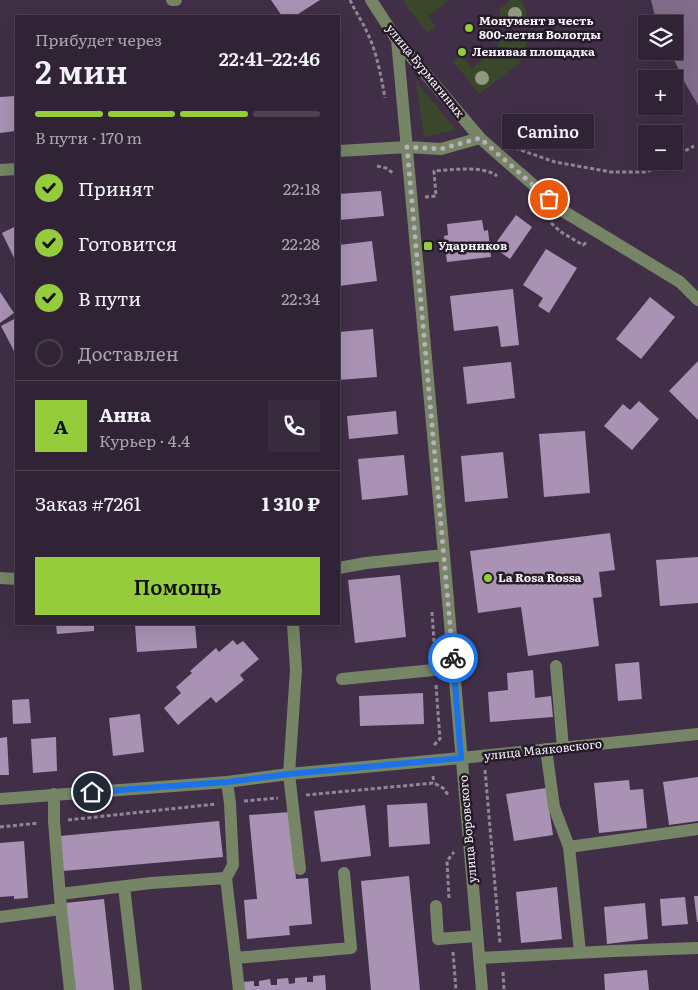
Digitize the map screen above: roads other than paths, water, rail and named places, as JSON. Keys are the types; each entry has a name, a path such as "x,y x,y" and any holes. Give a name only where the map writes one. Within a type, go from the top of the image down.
{"street":[{"name":"улица Бурмагиных","path":"371,0 397,40 480,138 563,211 680,282 698,300"},
{"name":"улица Воровского","path":"397,40 482,990"},
{"path":"340,151 407,147 441,149 480,138"},
{"path":"0,170 15,169"},
{"path":"340,568 366,563 444,555"},
{"path":"0,578 15,579"},
{"path":"293,625 296,670 289,774 300,869"},
{"path":"556,666 563,748"},
{"path":"342,679 454,668"},
{"name":"улица Маяковского","path":"0,799 227,782 289,774 698,734"},
{"path":"546,749 554,807 569,847 580,952"},
{"path":"227,782 233,865 226,878 239,990"},
{"path":"54,794 54,821 61,909 70,990"},
{"path":"569,847 698,829"},
{"path":"236,958 351,948 344,874"},
{"path":"60,894 151,883 226,878"},
{"path":"124,886 136,990"},
{"path":"436,906 438,939 477,936"},
{"path":"0,917 61,909"},
{"path":"479,958 698,948"}],"place":[{"name":"Монумент в честь 800-летия Вологды","path":"469,28"},
{"name":"Ленивая площадка","path":"462,52"},
{"name":"Camino","path":"549,199"},
{"name":"Ударников","path":"428,246"},
{"name":"La Rosa Rossa","path":"488,578"}]}
